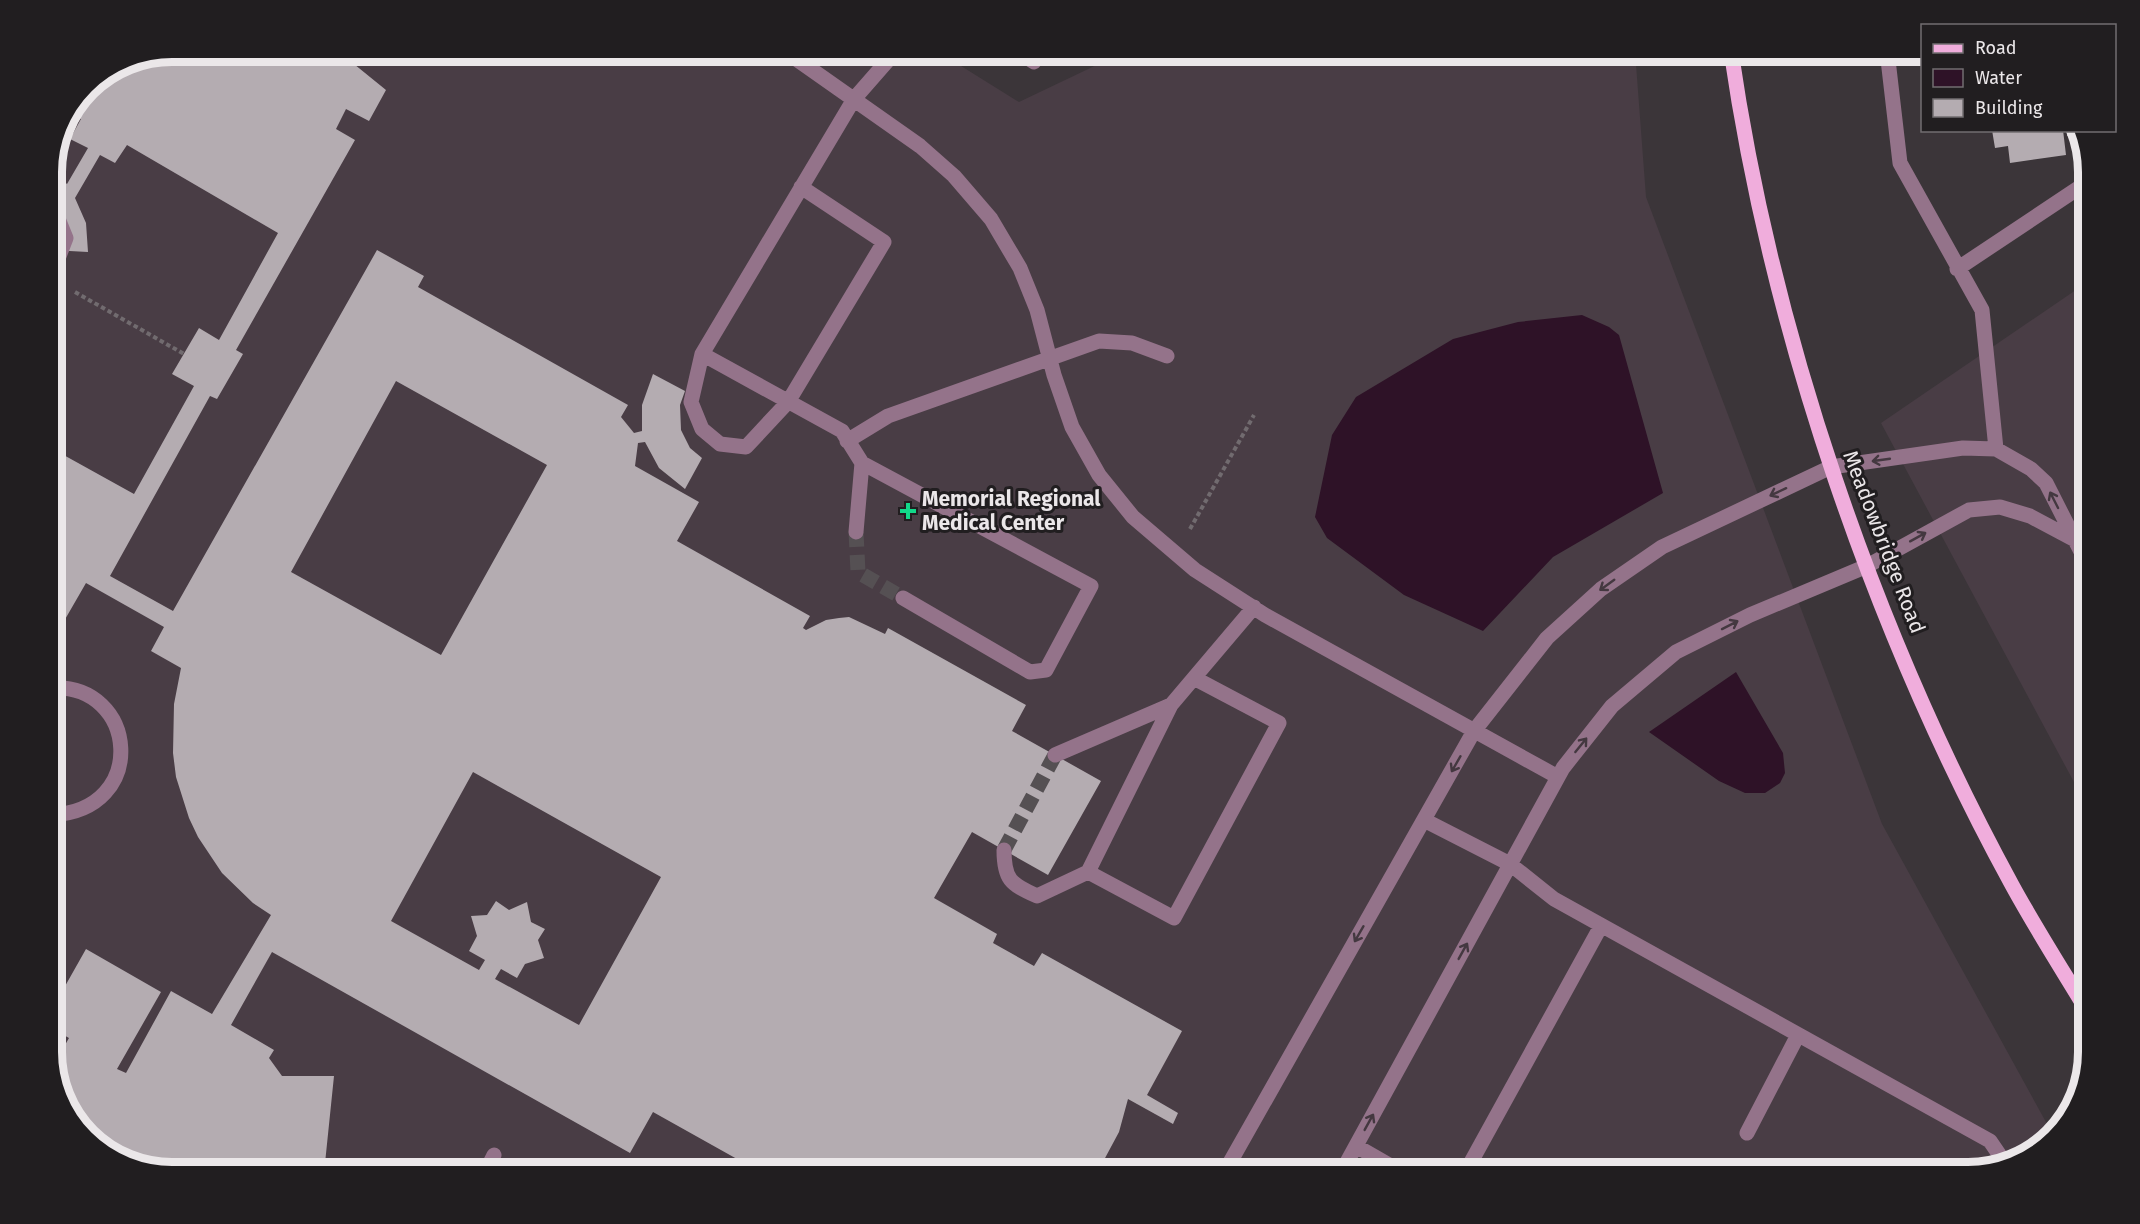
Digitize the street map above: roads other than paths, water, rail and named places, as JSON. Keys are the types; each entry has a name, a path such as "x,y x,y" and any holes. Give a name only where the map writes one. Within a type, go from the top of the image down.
{"main road":[{"name":"Meadowbridge Road","path":"1733,62 1770,246 1831,467 1867,566 1921,696 1988,840 2078,995"}],"street":[{"path":"801,62 937,161 954,176 991,219 1020,268 1037,310 1050,360 1072,427 1099,475 1133,517 1195,570 1254,608 1558,777"},
{"path":"801,187 885,242 788,402 746,447 720,444 702,429 691,402 702,354 801,187 854,99 886,62"},
{"path":"1888,62 1900,163 1982,310 1996,449"},
{"path":"1958,269 2078,188"},
{"path":"62,228 66,238 62,249"},
{"path":"847,441 888,416 1100,341 1113,340 1132,343 1167,356"},
{"path":"702,354 842,431 862,464 1091,586 1046,670 1030,672 903,598"},
{"path":"1230,1162 1474,731 1547,638 1601,589 1662,547 1831,467 1963,448 1996,449 2031,468 2046,483 2078,546"},
{"path":"856,532 862,464"},
{"path":"1347,1162 1558,777 1612,706 1676,652 1750,615 1867,566 1969,510 2001,507 2030,516 2075,540"},
{"path":"1004,850 1004,870 1015,886 1037,896 1088,872 1171,705 1254,608"},
{"path":"1088,872 1174,918 1278,723 1194,678"},
{"path":"62,689 75,690 94,699 110,714 119,733 122,754 117,775 106,793 90,807 62,814"},
{"path":"1055,755 1171,705"},
{"path":"1424,820 1510,864 1554,899 1601,926 1990,1141 2001,1157"},
{"path":"1471,1162 1601,926"},
{"path":"1747,1133 1798,1035"},
{"path":"1356,1146 1384,1162"},
{"path":"490,1162 494,1155"}],"water":[{"path":"1582,315 1609,327 1619,335 1663,493 1553,557 1483,631 1404,595 1327,538 1315,517 1332,435 1356,397 1453,339 1518,322"},
{"path":"1736,672 1783,753 1785,773 1780,783 1765,793 1745,793 1719,781 1649,732"}],"tunnel":[{"path":"856,532 858,572 903,598"},
{"path":"1004,850 1055,755"}],"place":[{"name":"Memorial Regional Medical Center","path":"908,511"}]}
